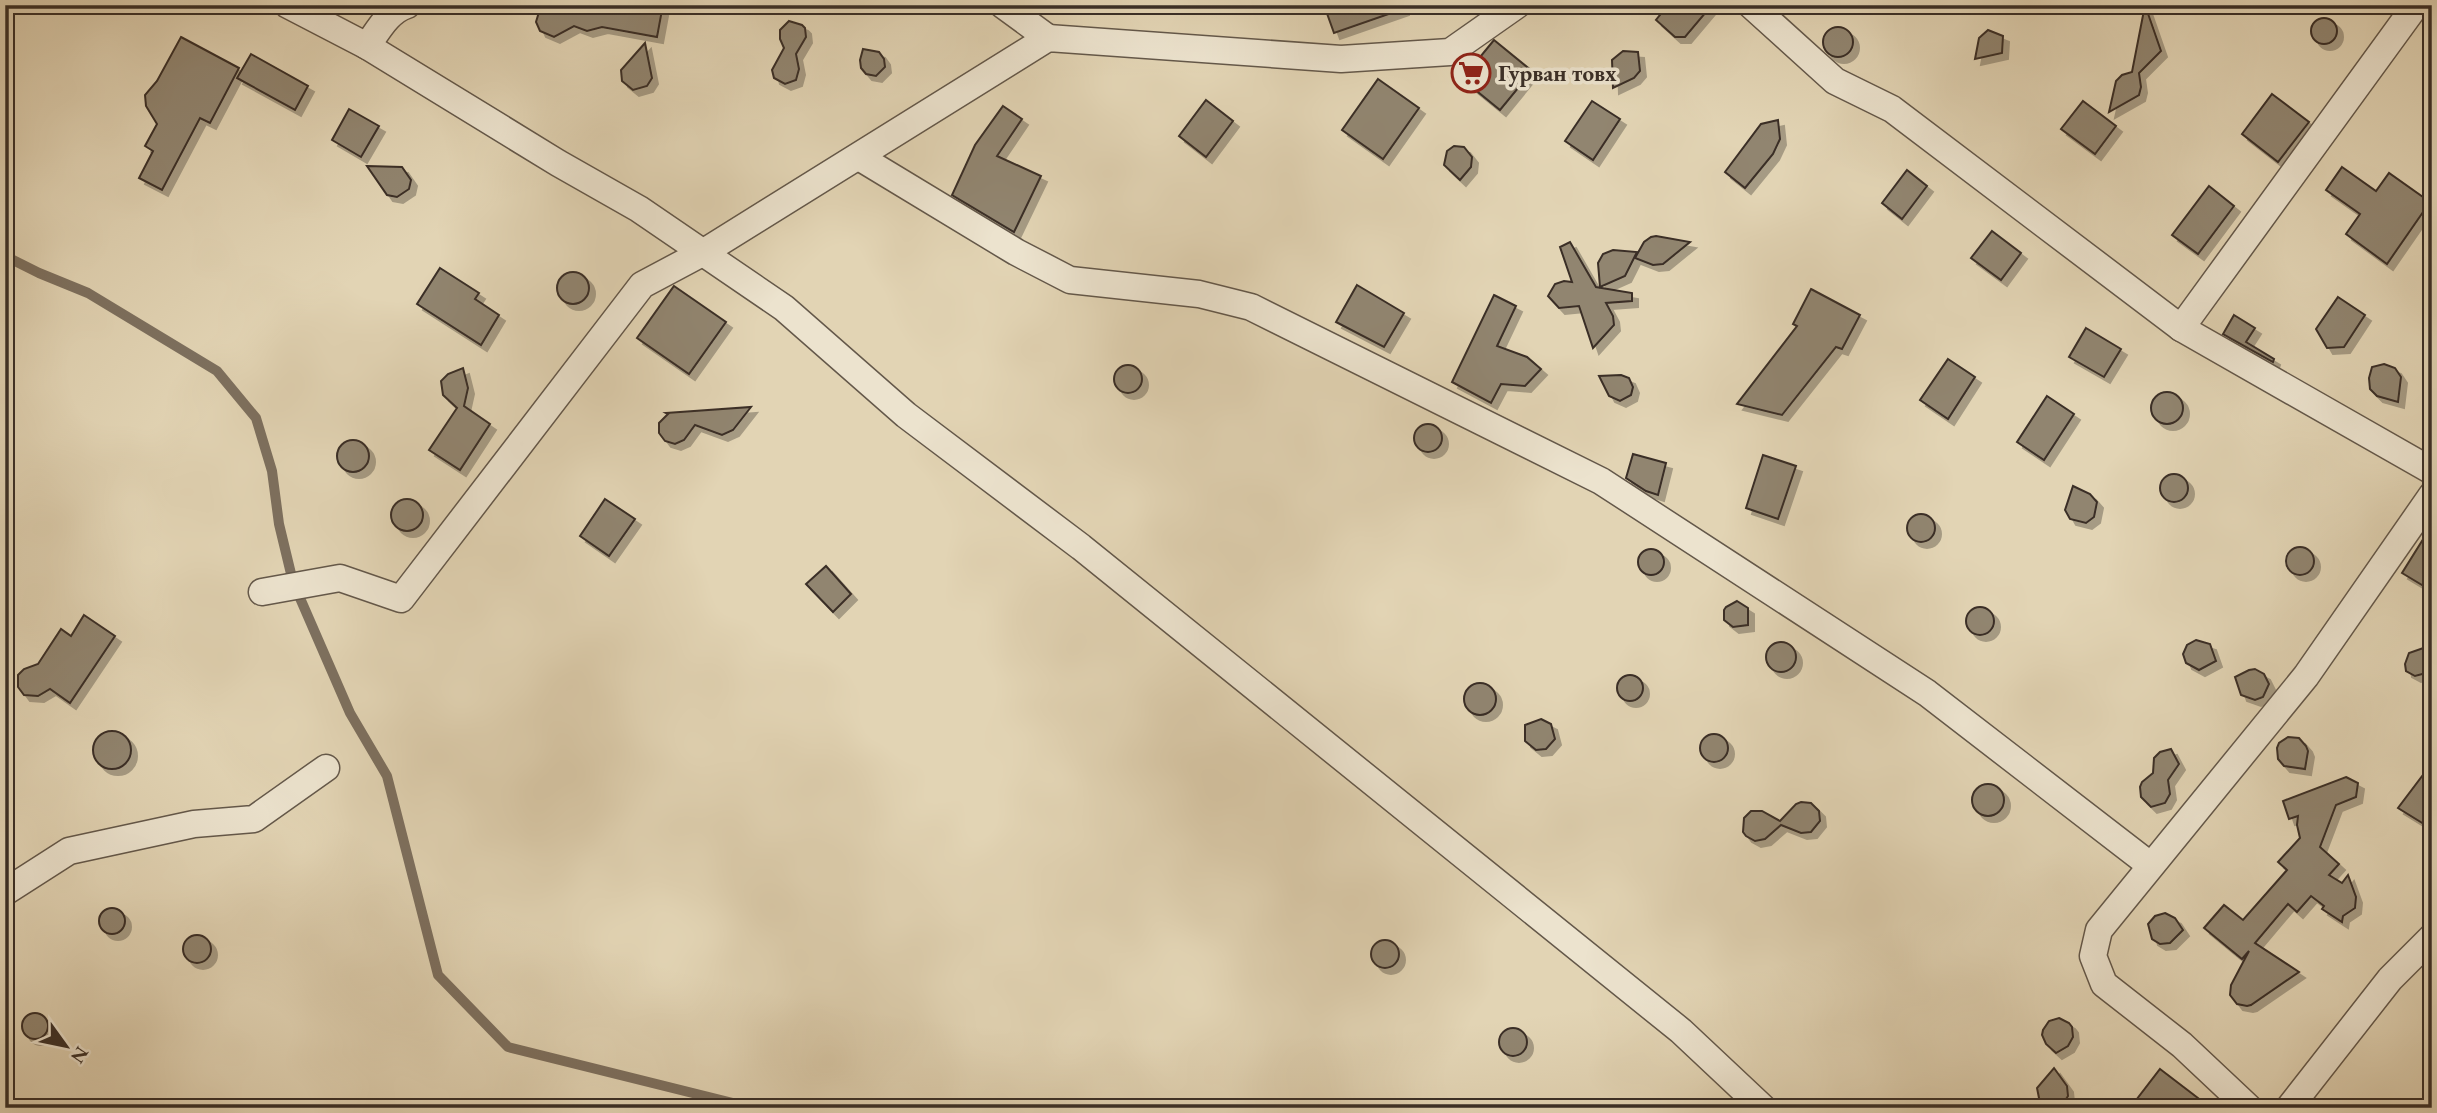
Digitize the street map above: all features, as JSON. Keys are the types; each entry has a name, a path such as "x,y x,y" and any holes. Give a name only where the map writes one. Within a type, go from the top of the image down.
{"street":[{"path":"288,5 367,46 558,163 639,209 784,308 906,415 1081,547 1681,1031 1763,1108"},
{"path":"367,46 386,20 398,8 407,5"},
{"path":"1003,5 1048,38 1341,60 1450,52 1517,5"},
{"path":"1751,5 1835,81 1892,109 2181,328 2432,471"},
{"path":"2181,328 2416,5"},
{"path":"268,591 340,578 401,598 642,285 704,253 1048,38"},
{"path":"859,157 1016,252 1070,280 1199,294 1251,307 1601,481 1927,693 2150,865"},
{"path":"2249,1108 2182,1045 2104,984 2093,956 2099,930 2306,676 2432,495"},
{"path":"5,892 69,851 194,824 254,819 326,768"},
{"path":"2289,1108 2390,979 2432,937"}],"building":[{"path":"527,5 654,5 654,8 662,10 657,37 602,27 587,31 574,26 554,37 540,31 536,22 539,12"},
{"path":"1324,5 1403,5 1403,9 1334,33"},
{"path":"1668,5 1712,5 1685,37 1675,37 1656,20"},
{"path":"2145,5 2161,51 2139,73 2139,95 2109,112 2116,81 2122,75 2132,72"},
{"path":"2324,18 2333,22 2337,31 2333,40 2324,44 2315,40 2311,31 2315,22"},
{"path":"789,21 802,25 806,37 796,54 799,69 796,80 785,84 774,78 772,70 784,48 780,30"},
{"path":"1838,27 1848,32 1853,42 1848,52 1838,57 1828,52 1823,42 1828,32"},
{"path":"1988,30 2003,36 2002,53 1975,59 1979,38"},
{"path":"181,37 239,68 210,123 200,118 162,190 139,178 153,151 145,146 157,124 146,106 145,95 157,81"},
{"path":"1494,40 1532,71 1500,110 1462,79"},
{"path":"645,43 652,78 647,86 633,90 622,81 621,70"},
{"path":"863,49 879,52 884,59 885,67 876,76 866,74 861,68"},
{"path":"1623,51 1638,52 1640,71 1634,78 1613,88 1612,60"},
{"path":"251,54 308,86 295,110 237,78"},
{"path":"1378,79 1419,108 1383,159 1342,130"},
{"path":"2272,94 2309,122 2278,162 2242,134"},
{"path":"1206,100 1233,121 1206,157 1179,136"},
{"path":"1592,101 1620,119 1593,160 1565,141"},
{"path":"2083,101 2116,126 2095,154 2061,129"},
{"path":"1003,106 1022,119 997,156 1041,176 1014,232 952,195 975,145"},
{"path":"349,109 379,126 361,157 332,140"},
{"path":"1778,120 1780,139 1773,154 1745,188 1725,172 1761,124"},
{"path":"1454,146 1464,147 1472,157 1471,167 1460,180 1444,165 1447,151"},
{"path":"367,166 402,167 411,180 409,189 397,197 387,195"},
{"path":"2342,167 2376,191 2389,173 2430,202 2387,264 2346,234 2360,214 2326,190"},
{"path":"1907,170 1927,186 1902,219 1882,203"},
{"path":"2209,186 2234,206 2198,254 2172,235"},
{"path":"1992,231 2021,253 2001,280 1971,258"},
{"path":"1656,236 1690,242 1663,264 1653,265 1635,258 1644,242"},
{"path":"1570,242 1596,287 1632,293 1632,301 1606,303 1613,316 1614,325 1593,348 1579,306 1559,308 1548,296 1555,284 1572,282 1560,247"},
{"path":"1613,250 1637,252 1625,276 1600,287 1598,263 1603,254"},
{"path":"440,268 479,293 475,299 499,315 481,345 417,304"},
{"path":"573,272 584,277 589,288 584,299 573,304 562,299 557,288 562,277"},
{"path":"1357,285 1404,313 1384,347 1336,322"},
{"path":"674,286 726,322 689,374 637,338"},
{"path":"1811,289 1860,315 1842,349 1836,347 1782,415 1737,404 1797,326 1793,324"},
{"path":"1494,295 1516,306 1497,346 1527,357 1541,369 1525,386 1501,384 1491,403 1452,382"},
{"path":"2338,297 2365,315 2344,347 2327,348 2316,329"},
{"path":"2234,315 2255,328 2246,342 2274,359 2273,362 2223,334"},
{"path":"2086,328 2121,349 2104,377 2069,357"},
{"path":"1948,359 1975,377 1948,419 1920,400"},
{"path":"2384,364 2395,368 2401,377 2398,402 2377,396 2370,389 2372,367"},
{"path":"1128,365 1138,369 1142,379 1138,389 1128,393 1118,389 1114,379 1118,369"},
{"path":"463,368 468,388 464,406 490,424 460,470 429,450 457,408 443,395 441,381 448,374"},
{"path":"1621,375 1629,378 1633,387 1631,395 1620,401 1609,396 1599,376"},
{"path":"2167,392 2179,396 2183,408 2179,420 2167,424 2155,420 2151,408 2155,396"},
{"path":"2047,396 2074,414 2044,460 2017,442"},
{"path":"751,407 733,430 722,435 695,425 684,440 675,444 665,441 659,433 659,423 668,414 666,413"},
{"path":"1428,424 1438,428 1442,438 1438,448 1428,452 1418,448 1414,438 1418,428"},
{"path":"353,440 364,445 369,456 364,467 353,472 342,467 337,456 342,445"},
{"path":"1633,454 1666,463 1658,495 1626,478"},
{"path":"1763,455 1796,466 1778,519 1746,508"},
{"path":"2174,474 2184,478 2188,488 2184,498 2174,502 2164,498 2160,488 2164,478"},
{"path":"2073,486 2090,494 2097,502 2094,517 2086,523 2070,519 2065,510"},
{"path":"407,499 419,503 423,515 419,527 407,531 395,527 391,515 395,503"},
{"path":"605,499 635,519 609,556 580,536"},
{"path":"1921,514 1931,518 1935,528 1931,538 1921,542 1911,538 1907,528 1911,518"},
{"path":"2432,525 2432,591 2402,573"},
{"path":"2300,547 2310,551 2314,561 2310,571 2300,575 2290,571 2286,561 2290,551"},
{"path":"1651,549 1660,553 1664,562 1660,571 1651,575 1642,571 1638,562 1642,553"},
{"path":"826,566 851,594 833,612 806,584"},
{"path":"1737,601 1748,608 1748,625 1733,627 1724,620 1726,607"},
{"path":"1980,607 1990,611 1994,621 1990,631 1980,635 1970,631 1966,621 1970,611"},
{"path":"84,615 115,636 70,703 50,689 38,696 24,695 18,687 18,675 24,669 38,664 61,629 71,636"},
{"path":"2196,640 2210,644 2216,661 2199,670 2186,663 2183,654 2187,645"},
{"path":"1781,642 1792,646 1796,657 1792,668 1781,672 1770,668 1766,657 1770,646"},
{"path":"2432,645 2432,666 2426,673 2415,676 2406,671 2405,664 2409,653"},
{"path":"2255,669 2264,674 2269,684 2263,697 2255,700 2241,695 2235,677"},
{"path":"1630,675 1639,679 1643,688 1639,697 1630,701 1621,697 1617,688 1621,679"},
{"path":"1480,683 1491,688 1496,699 1491,710 1480,715 1469,710 1464,699 1469,688"},
{"path":"1541,719 1551,724 1555,739 1546,749 1536,750 1525,741 1525,725"},
{"path":"112,731 125,737 131,750 125,763 112,769 99,763 93,750 99,737"},
{"path":"1714,734 1724,738 1728,748 1724,758 1714,762 1704,758 1700,748 1704,738"},
{"path":"2288,737 2299,738 2306,746 2308,751 2305,769 2284,766 2278,759 2279,743"},
{"path":"2171,749 2179,764 2168,780 2170,794 2165,803 2151,807 2141,797 2140,787 2153,773 2154,758 2160,752"},
{"path":"2432,763 2432,829 2398,808"},
{"path":"2346,777 2358,783 2356,797 2336,805 2320,847 2339,864 2329,875 2342,883 2348,875 2356,897 2355,908 2343,916 2342,922 2322,909 2324,906 2311,896 2297,912 2288,904 2255,943 2299,972 2251,1005 2237,1004 2230,995 2231,985 2249,951 2242,959 2204,928 2224,905 2243,920 2287,870 2278,862 2300,838 2298,816 2289,819 2283,801"},
{"path":"1988,784 1999,789 2004,800 1999,811 1988,816 1977,811 1972,800 1977,789"},
{"path":"1801,802 1811,803 1819,811 1820,821 1811,832 1801,833 1781,825 1765,839 1755,841 1743,832 1744,818 1751,811 1762,811 1780,821"},
{"path":"112,908 122,911 125,921 122,931 112,934 102,931 99,921 102,911"},
{"path":"2165,913 2175,918 2183,930 2170,943 2160,944 2152,939 2148,924 2155,916"},
{"path":"197,935 207,939 211,949 207,959 197,963 187,959 183,949 187,939"},
{"path":"1385,940 1395,944 1399,954 1395,964 1385,968 1375,964 1371,954 1375,944"},
{"path":"35,1013 44,1017 48,1026 44,1035 35,1039 26,1035 22,1026 26,1017"},
{"path":"2059,1018 2072,1027 2073,1037 2068,1046 2056,1053 2046,1044 2042,1035 2049,1021"},
{"path":"1513,1028 1523,1032 1527,1042 1523,1052 1513,1056 1503,1052 1499,1042 1503,1032"},
{"path":"2054,1068 2067,1086 2068,1096 2057,1108 2049,1108 2040,1103 2037,1088"},
{"path":"2160,1069 2211,1108 2130,1108"}],"waterway":[{"path":"5,256 88,293 217,371 256,418 272,471 279,524 293,582 350,713 387,776 438,975 508,1047 753,1108"}],"place":[{"name":"Гурван товх","path":"1471,73"}]}
